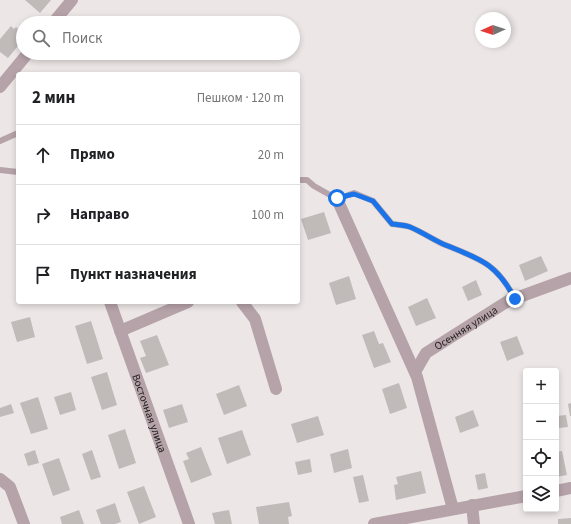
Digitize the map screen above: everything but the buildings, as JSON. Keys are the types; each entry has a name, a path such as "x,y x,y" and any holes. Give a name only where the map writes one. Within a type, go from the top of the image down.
{"street":[{"path":"59,16 72,0"},
{"path":"0,87 22,60"},
{"path":"337,198 415,372 453,509"},
{"name":"Осенняя улица","path":"415,372 426,353 508,302 571,278"},
{"name":"Восточная улица","path":"111,304 189,524"},
{"path":"120,331 183,304"},
{"path":"244,304 255,319 276,389"},
{"path":"0,479 10,487 24,524"},
{"path":"559,490 571,488"},
{"path":"374,524 523,496"},
{"path":"472,505 474,524"}],"lane":[{"path":"0,141 16,134"},
{"path":"0,170 16,172"},
{"path":"300,180 307,180 314,186 337,198 354,194 373,201 392,224 409,226 443,244 465,252 486,263 498,273 508,285 515,299"}],"route":[{"path":"337,198 354,194 373,201 392,224 409,226 443,244 465,252 486,263 498,273 508,285 515,299"}]}
